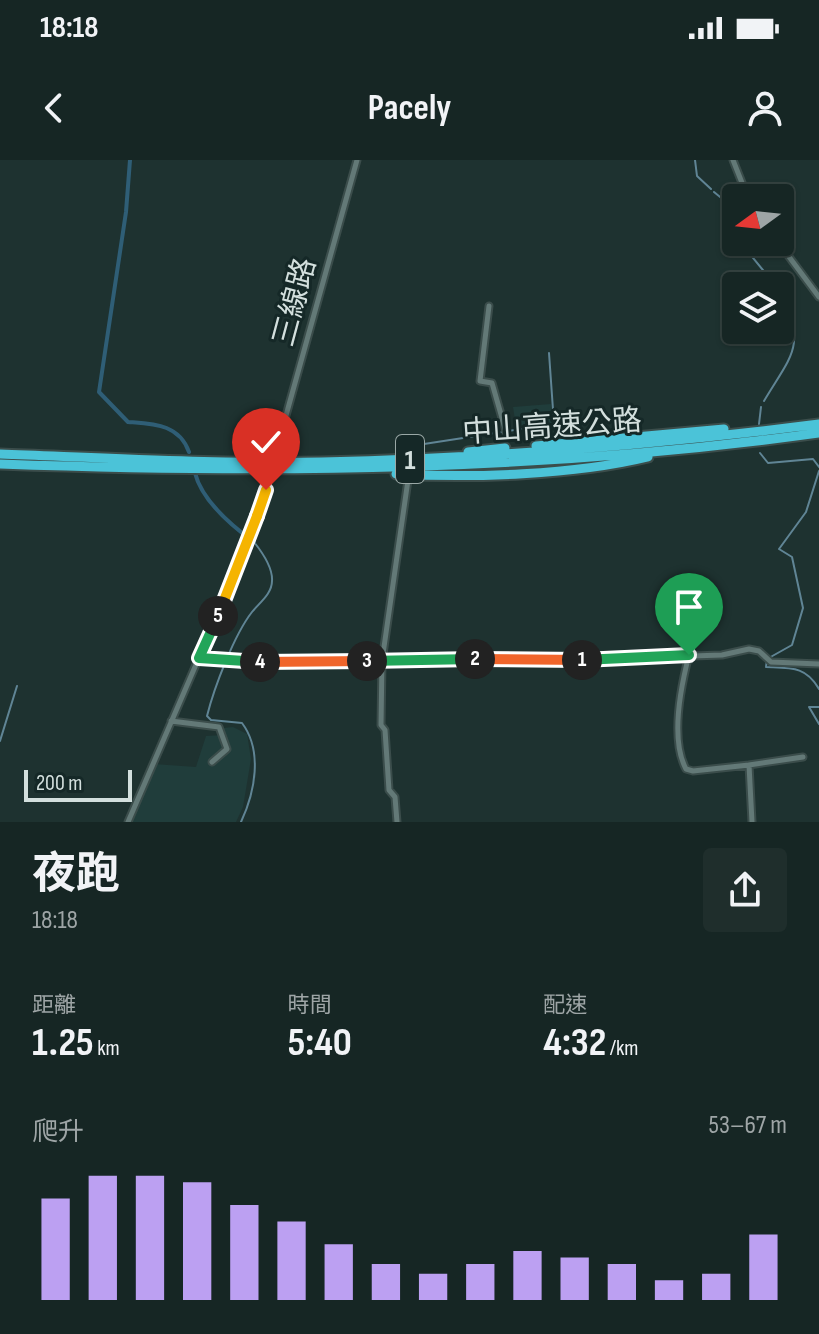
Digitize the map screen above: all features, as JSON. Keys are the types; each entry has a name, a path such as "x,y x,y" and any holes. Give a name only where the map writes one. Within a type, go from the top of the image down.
{"highway":[{"name":"中山高速公路","path":"0,454 264,462 454,457 617,447 819,422"},
{"name":"中山高速公路","path":"0,464 305,471 448,468 688,448 819,433"}],"street":[{"name":"三線路","path":"275,455 357,160"},
{"path":"733,160 742,184"},
{"path":"788,256 819,297"},
{"path":"489,306 480,381 492,383 506,432"},
{"path":"397,822 395,797 389,790 385,730 381,725 382,661 408,480"},
{"path":"128,822 239,565 268,482"},
{"path":"199,658 249,662 572,660 722,655 754,649 771,662 819,664"},
{"path":"689,655 678,718 686,769 706,771 803,757"},
{"path":"171,721 219,727 227,749 212,762"},
{"path":"749,765 752,822"}],"shaded area":[{"path":"551,404 553,423 516,426 513,407"},
{"path":"233,727 247,734 251,759 243,807 236,822 132,822 154,764 196,767 206,736 224,735 224,728"}],"waterway":[{"path":"130,160 126,212 99,392 128,422 164,427 179,436 189,452"},
{"path":"695,160 697,176 711,189"},
{"path":"714,192 722,199"},
{"path":"751,256 765,272"},
{"path":"764,401 782,372 793,344"},
{"path":"424,444 554,424 549,353"},
{"path":"759,424 761,407"},
{"path":"760,453 768,463 813,459 819,467"},
{"path":"819,471 806,512 779,549 792,557 803,608 792,645 767,659 766,667 803,672 819,689"},
{"path":"195,473 211,503 254,542"},
{"path":"241,822 253,785 253,746 242,723 211,720 207,716 238,634 271,586 269,565 254,542"},
{"path":"0,741 17,686"},
{"path":"819,707 809,707 819,724"}],"route":[{"path":"266,490 239,565 199,658 249,662 572,660 689,655"}]}
